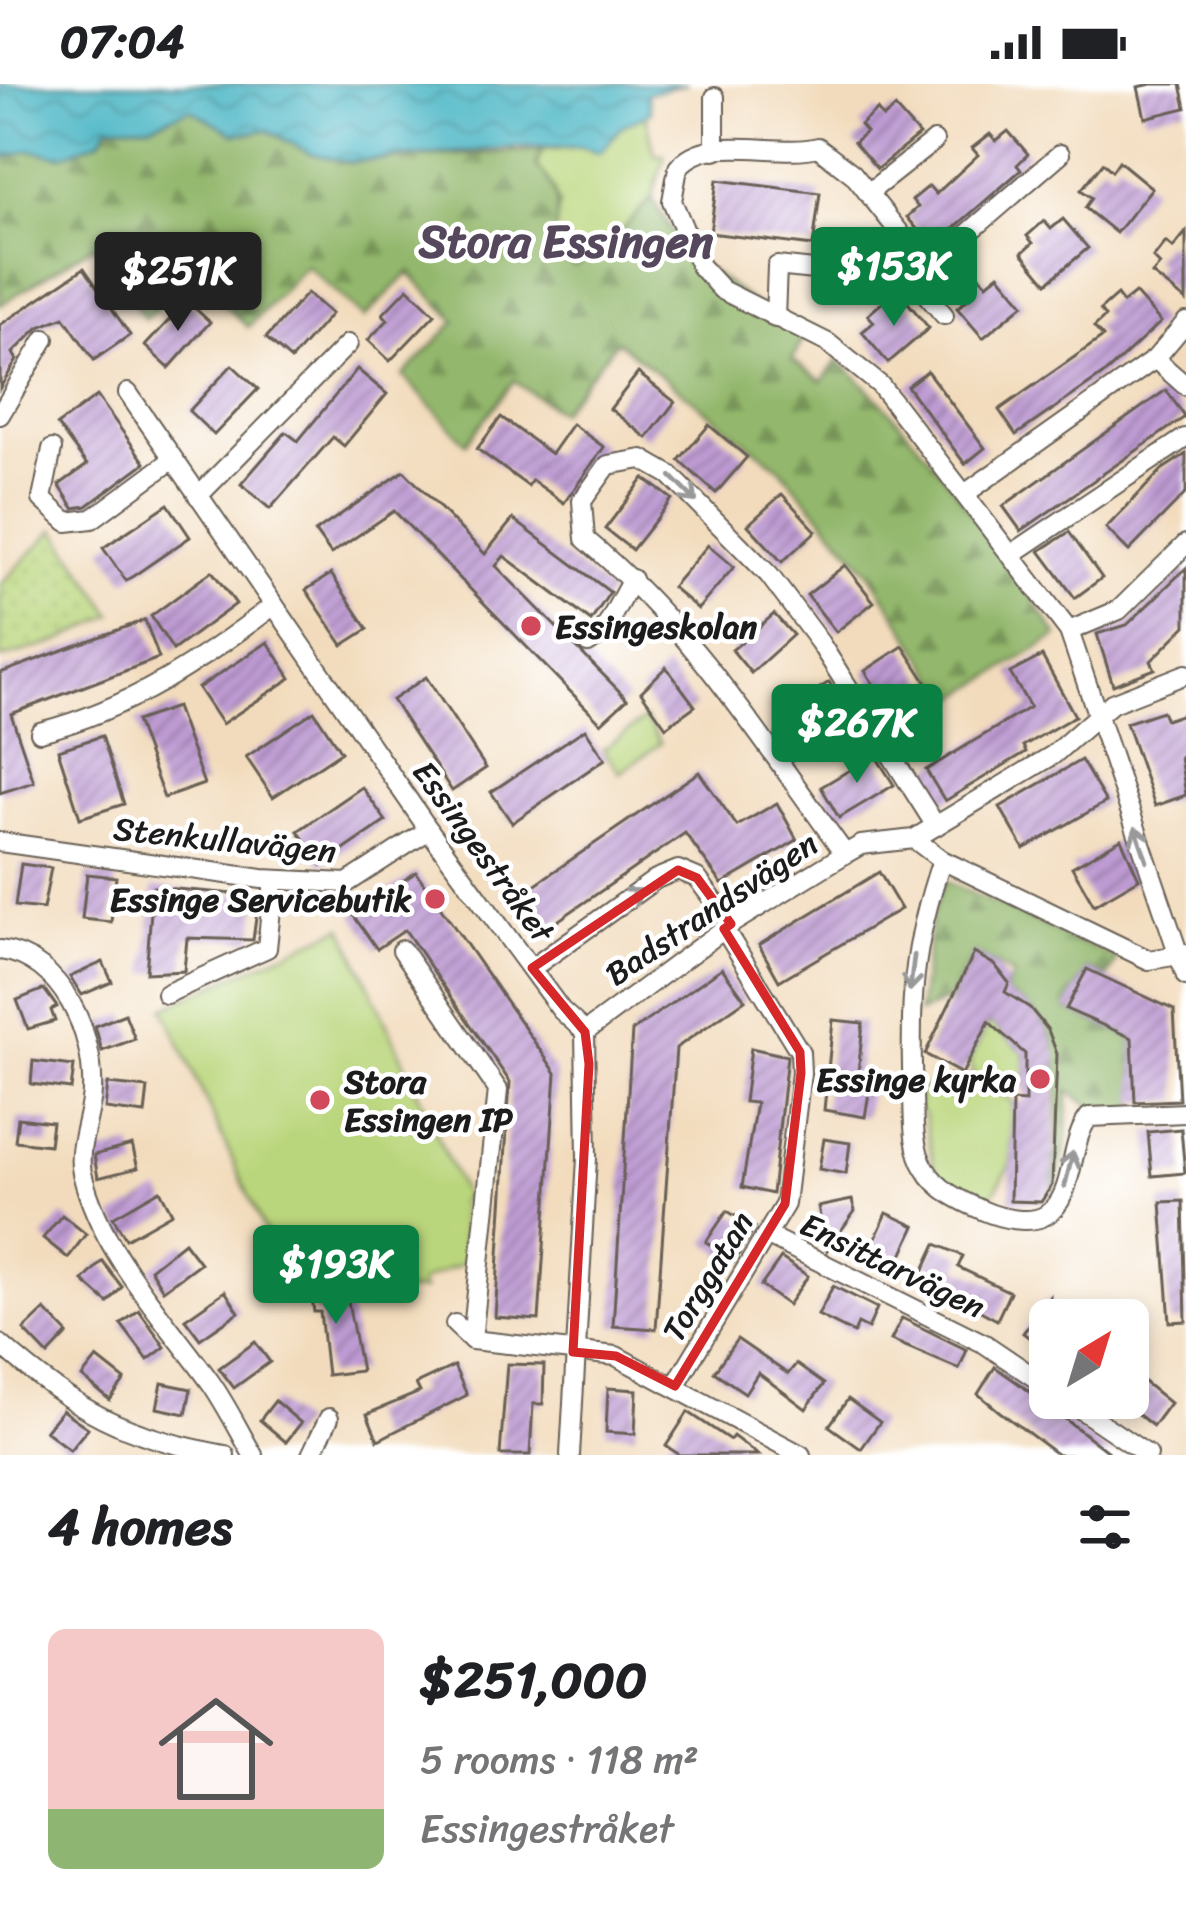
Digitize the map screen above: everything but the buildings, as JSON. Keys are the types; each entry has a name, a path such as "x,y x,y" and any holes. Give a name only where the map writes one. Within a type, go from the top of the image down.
{"street":[{"path":"715,97 715,150"},
{"path":"868,194 934,141"},
{"path":"944,315 927,295 928,268 868,194 818,147 798,152 715,150 691,154 678,168 672,190 675,212 700,266 722,290 856,364 902,410 1069,631 1186,976"},
{"path":"928,268 1060,154"},
{"path":"775,318 776,266 850,274"},
{"path":"966,493 1155,358 1186,322"},
{"path":"6,407 45,339"},
{"path":"198,496 348,344"},
{"path":"1155,358 1186,386"},
{"name":"Essingestråket","path":"128,393 198,496 211,506 429,830 561,1010 585,1032"},
{"path":"1012,554 1185,438"},
{"path":"52,449 42,499 67,522 77,523 92,519 172,460"},
{"path":"845,854 684,634 632,579 584,539 583,502 608,465 642,460 670,476 769,575 820,643 936,826"},
{"path":"1069,631 1119,610 1186,544"},
{"path":"588,643 602,633 632,579"},
{"path":"40,732 77,723 171,680 274,605"},
{"name":"Badstrandsvägen","path":"585,1032 728,927 845,854 861,845 914,838 1053,755 1126,695 1186,674"},
{"name":"Stenkullavägen","path":"0,842 274,880 347,884 429,830"},
{"path":"914,838 942,860 1148,959 1182,955"},
{"path":"942,860 920,923 909,992 916,1143 925,1169 945,1192 982,1210 1036,1220 1050,1214 1062,1197 1077,1132 1089,1117 1186,1113"},
{"name":"Torggatan","path":"532,968 656,879 679,870 697,878 800,1052 785,1204 675,1386"},
{"path":"166,994 267,948 274,880"},
{"path":"0,950 14,951 56,978 85,1034 92,1089 80,1167 97,1220 214,1387 253,1455"},
{"path":"402,950 497,1090 472,1340"},
{"path":"569,1455 587,1159 585,1032"},
{"name":"Ensittarvägen","path":"768,1236 985,1344 1029,1374"},
{"path":"455,1324 472,1340 616,1356 801,1455"},
{"path":"0,1344 72,1404 159,1444 225,1455"},
{"path":"311,1455 328,1418"},
{"path":"1095,1419 1148,1455"}],"highlighted area":[{"path":"678,870 697,878 731,924 724,929 800,1052 801,1073 785,1204 675,1386 616,1356 573,1352 589,1064 585,1032 532,968"}],"green space":[{"path":"190,109 235,134 267,130 307,152 346,162 542,150 536,166 551,185 557,206 552,252 574,267 603,250 652,198 684,252 803,339 792,360 822,381 838,360 870,390 956,491 1058,636 951,701 870,573 780,468 617,341 559,412 514,381 466,443 403,376 456,321 409,273 364,318 306,265 248,327 191,273 145,319 94,245 0,305 0,159 30,150 61,156 101,140 108,125 150,125"},
{"path":"646,115 655,155 665,155 652,198 604,250 574,267 551,252 559,204 536,166 542,150 582,147 600,153 622,126"},
{"path":"55,529 113,615 58,642 0,659 0,585"},
{"path":"645,719 661,743 620,773 603,749"},
{"path":"945,881 1117,959 1107,978 1087,969 1066,1009 1132,1038 1137,1111 1102,1113 1068,1091 1067,1141 1052,1202 1058,1113 1054,1046 1039,1018 1005,992 1013,975 974,953 949,1000 918,1013 932,916"},
{"name":"Stora Essingen IP","path":"343,927 465,1198 460,1201 465,1262 420,1282 423,1290 398,1292 362,1307 343,1253 286,1278 164,1008"},
{"path":"989,1022 1025,1054 1025,1085 1006,1080 996,1090 1012,1101 1011,1165 990,1198 965,1194 935,1172 924,1115 918,1108 921,1087 938,1089 950,1078 974,1077 969,1061"}],"water":[{"path":"0,84 687,84 647,93 651,112 622,126 600,153 583,147 520,147 346,162 307,152 268,130 235,134 190,109 150,125 108,125 101,140 61,156 30,150 0,159"}],"place":[{"name":"Essingeskolan","path":"531,626"},
{"name":"Essinge Servicebutik","path":"435,899"},
{"name":"Essinge kyrka","path":"1040,1079"},
{"name":"Stora Essingen IP","path":"320,1100"}],"district":[{"name":"Stora Essingen","path":"566,241"}]}
